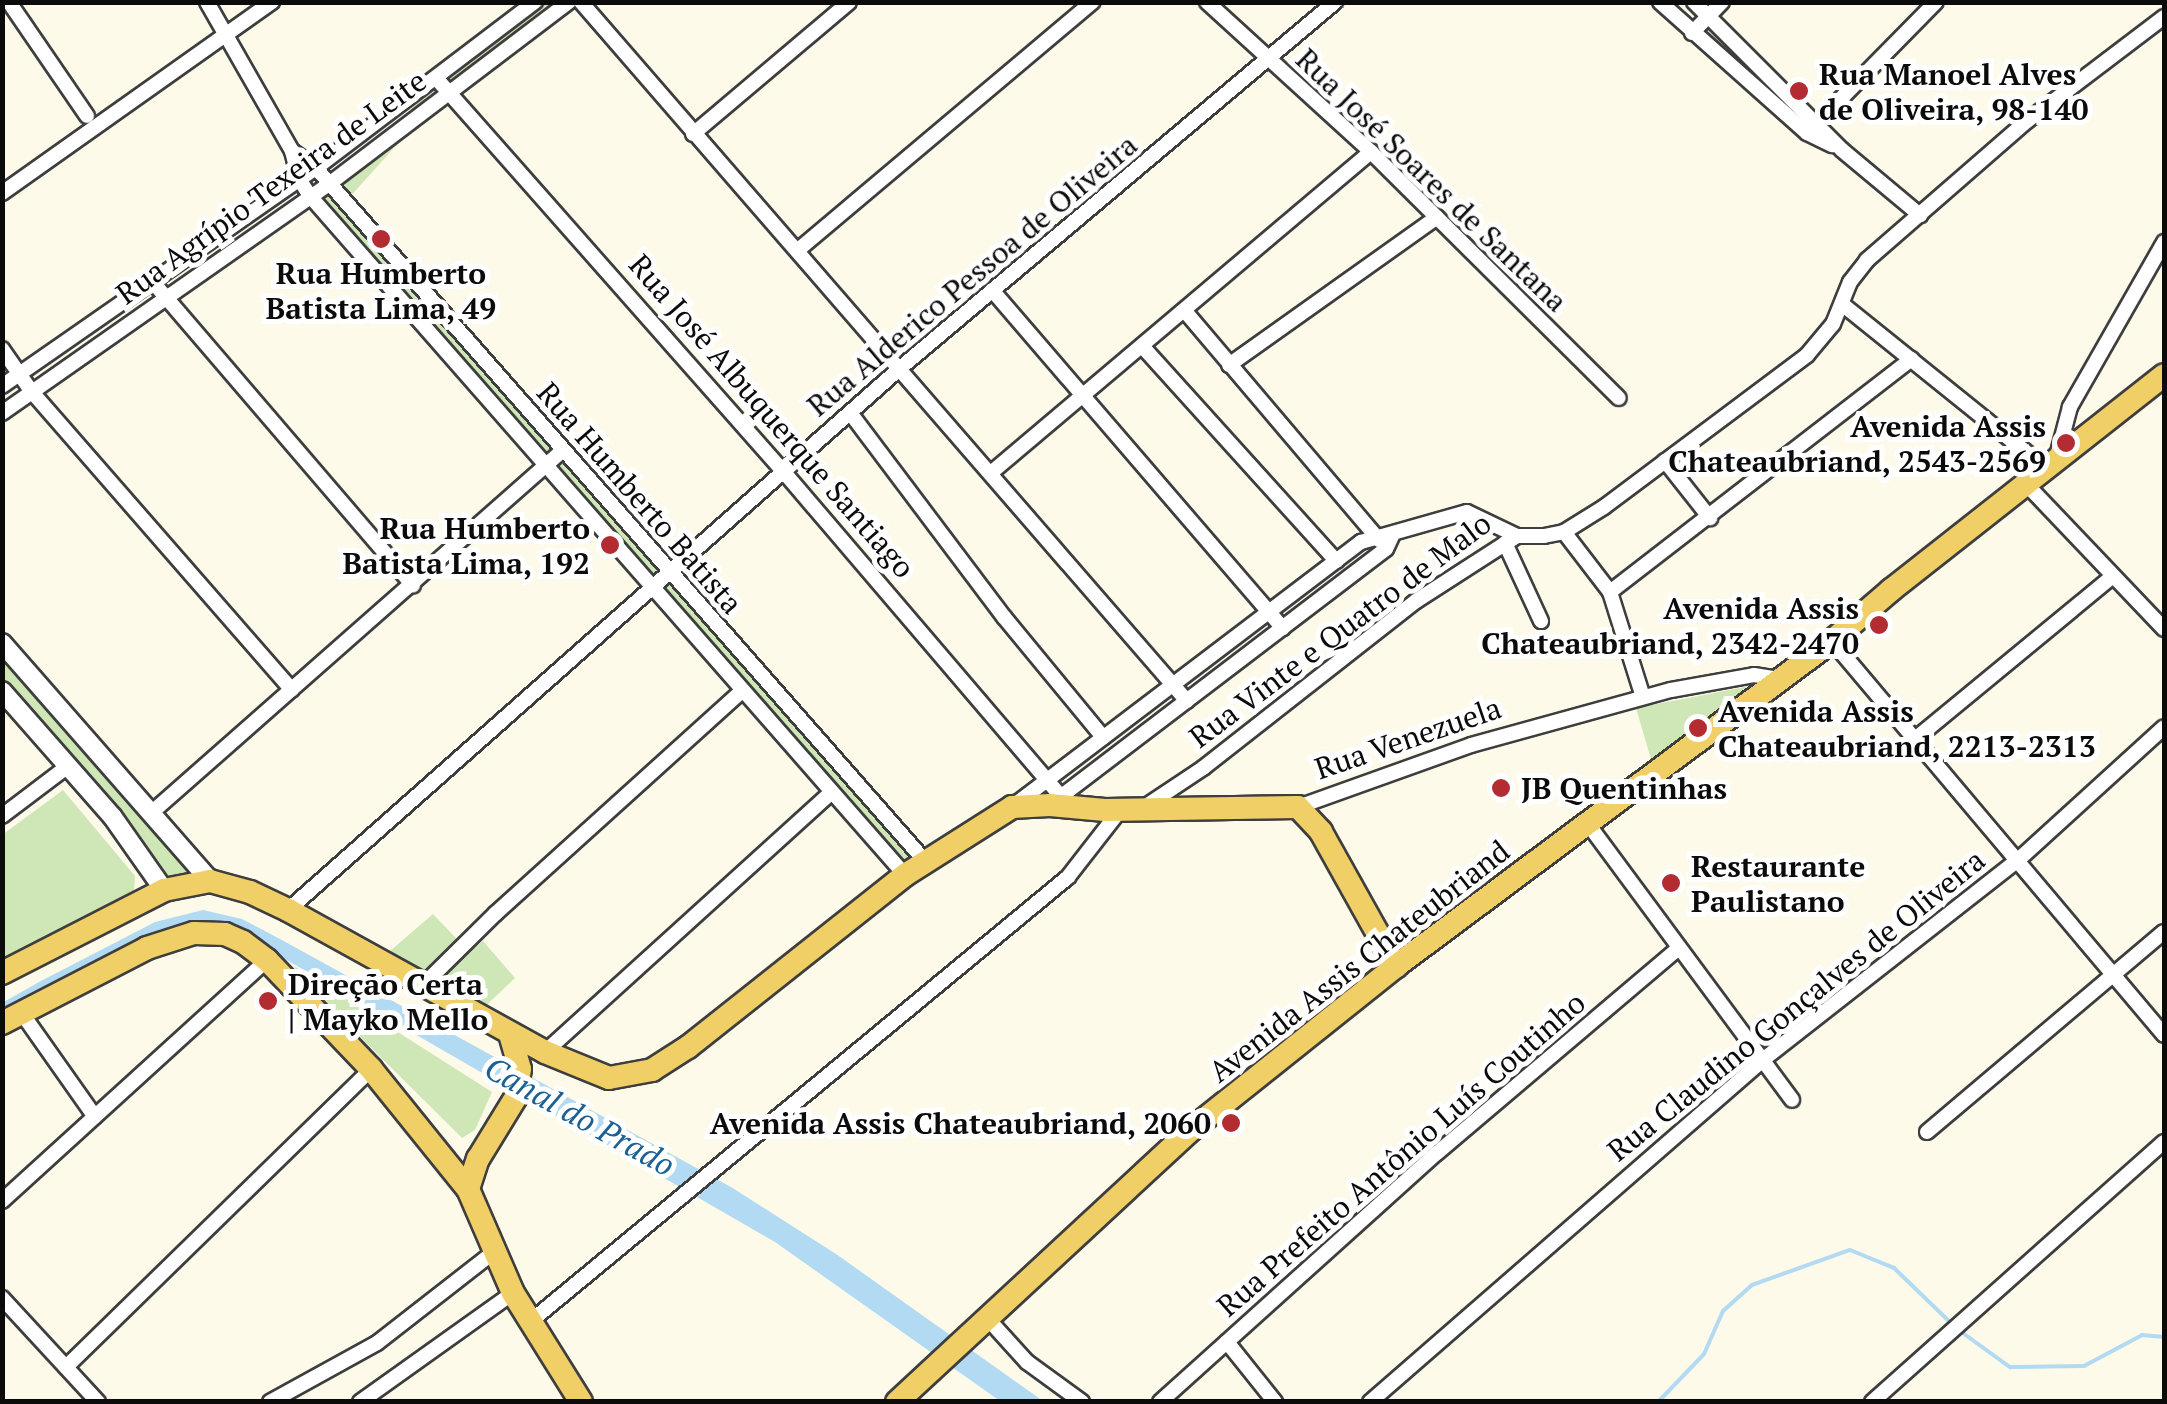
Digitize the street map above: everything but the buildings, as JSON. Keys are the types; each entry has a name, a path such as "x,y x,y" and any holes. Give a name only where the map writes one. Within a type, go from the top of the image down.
{"main road":[{"name":"Avenida Assis Chateubriand","path":"898,1402 1192,1128 1396,966 1832,641 2164,375"},
{"name":"Rua Venezuela","path":"1056,800 1132,808 1298,808"},
{"path":"2,974 164,890 210,882 250,892 288,910 512,1042 610,1078 652,1070 688,1047 905,875 1012,806 1056,800"},
{"path":"1298,808 1322,832 1396,966"},
{"path":"12,1018 147,948 194,932 225,934 267,960 370,1069 468,1189 513,1292 581,1402"},
{"path":"468,1189 478,1159 516,1097 520,1069 512,1042"}],"street":[{"path":"207,2 292,151"},
{"path":"2,193 272,2"},
{"name":"Rua Agrípio Texeira de Leite","path":"2,386 316,168 534,2"},
{"name":"Rua Agrípio Texeira de Leite","path":"2,413 329,184 569,2"},
{"path":"581,2 1187,701"},
{"path":"692,134 849,2"},
{"path":"798,250 1092,2"},
{"name":"Rua José Soares de Santana","path":"1207,2 1268,62 1371,152 1619,398"},
{"name":"Rua Alderico Pessoa de Oliveira","path":"288,910 899,369 1335,2"},
{"path":"1660,2 1692,33 1920,215"},
{"path":"1694,2 1811,128"},
{"path":"1692,33 1722,2"},
{"path":"1811,128 1936,2"},
{"path":"6,3 87,116"},
{"path":"1541,621 1511,539 1564,532 1808,355 1833,324 1850,282 1867,260 2027,120 2164,18"},
{"name":"Rua José Albuquerque Santiago","path":"436,78 784,471 1046,781 1056,800"},
{"name":"Rua Humberto Batista","path":"292,151 316,168 926,862"},
{"name":"Rua Humberto Batista","path":"292,151 299,179 310,196 905,875"},
{"path":"992,472 1371,152"},
{"path":"1230,365 1438,217"},
{"path":"1842,304 2051,464 2070,407 2164,242"},
{"path":"152,281 414,586"},
{"path":"992,290 1283,628"},
{"path":"1184,310 1376,535 1389,543"},
{"path":"1142,346 1336,561"},
{"path":"2,349 32,392 292,690"},
{"path":"1610,592 1912,359"},
{"path":"851,414 1004,618 1103,737"},
{"path":"150,814 414,586 562,451"},
{"path":"1666,461 1710,518"},
{"path":"2026,484 2164,629"},
{"name":"Rua Vinte e Quatro de Malo","path":"531,1321 1068,877 1132,808 1204,768 1416,602 1511,539 1467,512 1389,543 1056,800"},
{"path":"1564,532 1610,592 1642,697"},
{"path":"1012,806 1172,683 1376,535"},
{"path":"1914,740 2112,577"},
{"path":"1832,641 2164,1035"},
{"path":"2,643 210,882"},
{"name":"Rua Venezuela","path":"1298,808 1471,745 1642,697 1754,675 1779,679"},
{"path":"2,691 112,816 164,890"},
{"path":"422,986 495,914 742,691"},
{"name":"Rua Claudino Gonçalves de Oliveira","path":"1370,1402 1764,1058 2018,860 2164,727"},
{"path":"2,816 68,766"},
{"path":"545,1052 832,792"},
{"path":"1588,824 1792,1100"},
{"path":"1927,1132 2164,932"},
{"name":"Rua Prefeito Antônio Luís Coutinho","path":"1160,1402 1437,1154 1678,948"},
{"path":"2,1201 267,960"},
{"path":"12,1018 95,1117"},
{"path":"66,1366 370,1069"},
{"path":"1872,1402 2164,1142"},
{"path":"270,1402 376,1344 494,1252"},
{"path":"360,1402 513,1292"},
{"path":"2,1298 98,1402"},
{"path":"982,1323 1082,1402"},
{"path":"1227,1342 1276,1402"}],"green space":[{"path":"541,3 562,3 449,88 441,80"},
{"path":"1712,19 1812,123 1806,129 1699,34"},
{"path":"434,84 444,93 350,197 340,188"},
{"path":"329,190 556,451 545,460 318,199"},
{"path":"561,456 663,573 653,581 551,467"},
{"path":"670,579 917,864 906,873 659,589"},
{"path":"2,652 203,880 168,885 125,817 3,680"},
{"path":"1750,686 1653,766 1636,708"},
{"path":"63,790 135,876 133,907 3,979 2,835"},
{"path":"433,914 469,952 483,941 515,978 472,1019 376,963"},
{"path":"294,966 492,1092 475,1130 462,1138 303,980"}],"water":[{"path":"203,910 242,919 731,1187 836,1254 1043,1401 1000,1401 775,1242 271,951 211,925 3,1019 2,1003 39,982 155,922"}],"waterway":[{"name":"Canal do Prado","path":"1658,1402 1704,1354 1723,1311 1752,1285 1850,1250 1894,1268 1953,1325"},
{"name":"Canal do Prado","path":"1960,1331 2010,1367 2084,1366 2142,1335 2164,1337"}],"place":[{"name":"Rua Manoel Alves de Oliveira, 98-140","path":"1799,91"},
{"name":"Rua Humberto Batista Lima, 49","path":"381,239"},
{"name":"Avenida Assis Chateaubriand, 2543-2569","path":"2066,443"},
{"name":"Rua Humberto Batista Lima, 192","path":"610,545"},
{"name":"Avenida Assis Chateaubriand, 2342-2470","path":"1879,625"},
{"name":"Avenida Assis Chateaubriand, 2213-2313","path":"1698,728"},
{"name":"JB Quentinhas","path":"1501,788"},
{"name":"Restaurante Paulistano","path":"1671,883"},
{"name":"Direção Certa | Mayko Mello","path":"268,1001"},
{"name":"Avenida Assis Chateaubriand, 2060","path":"1231,1123"}]}
